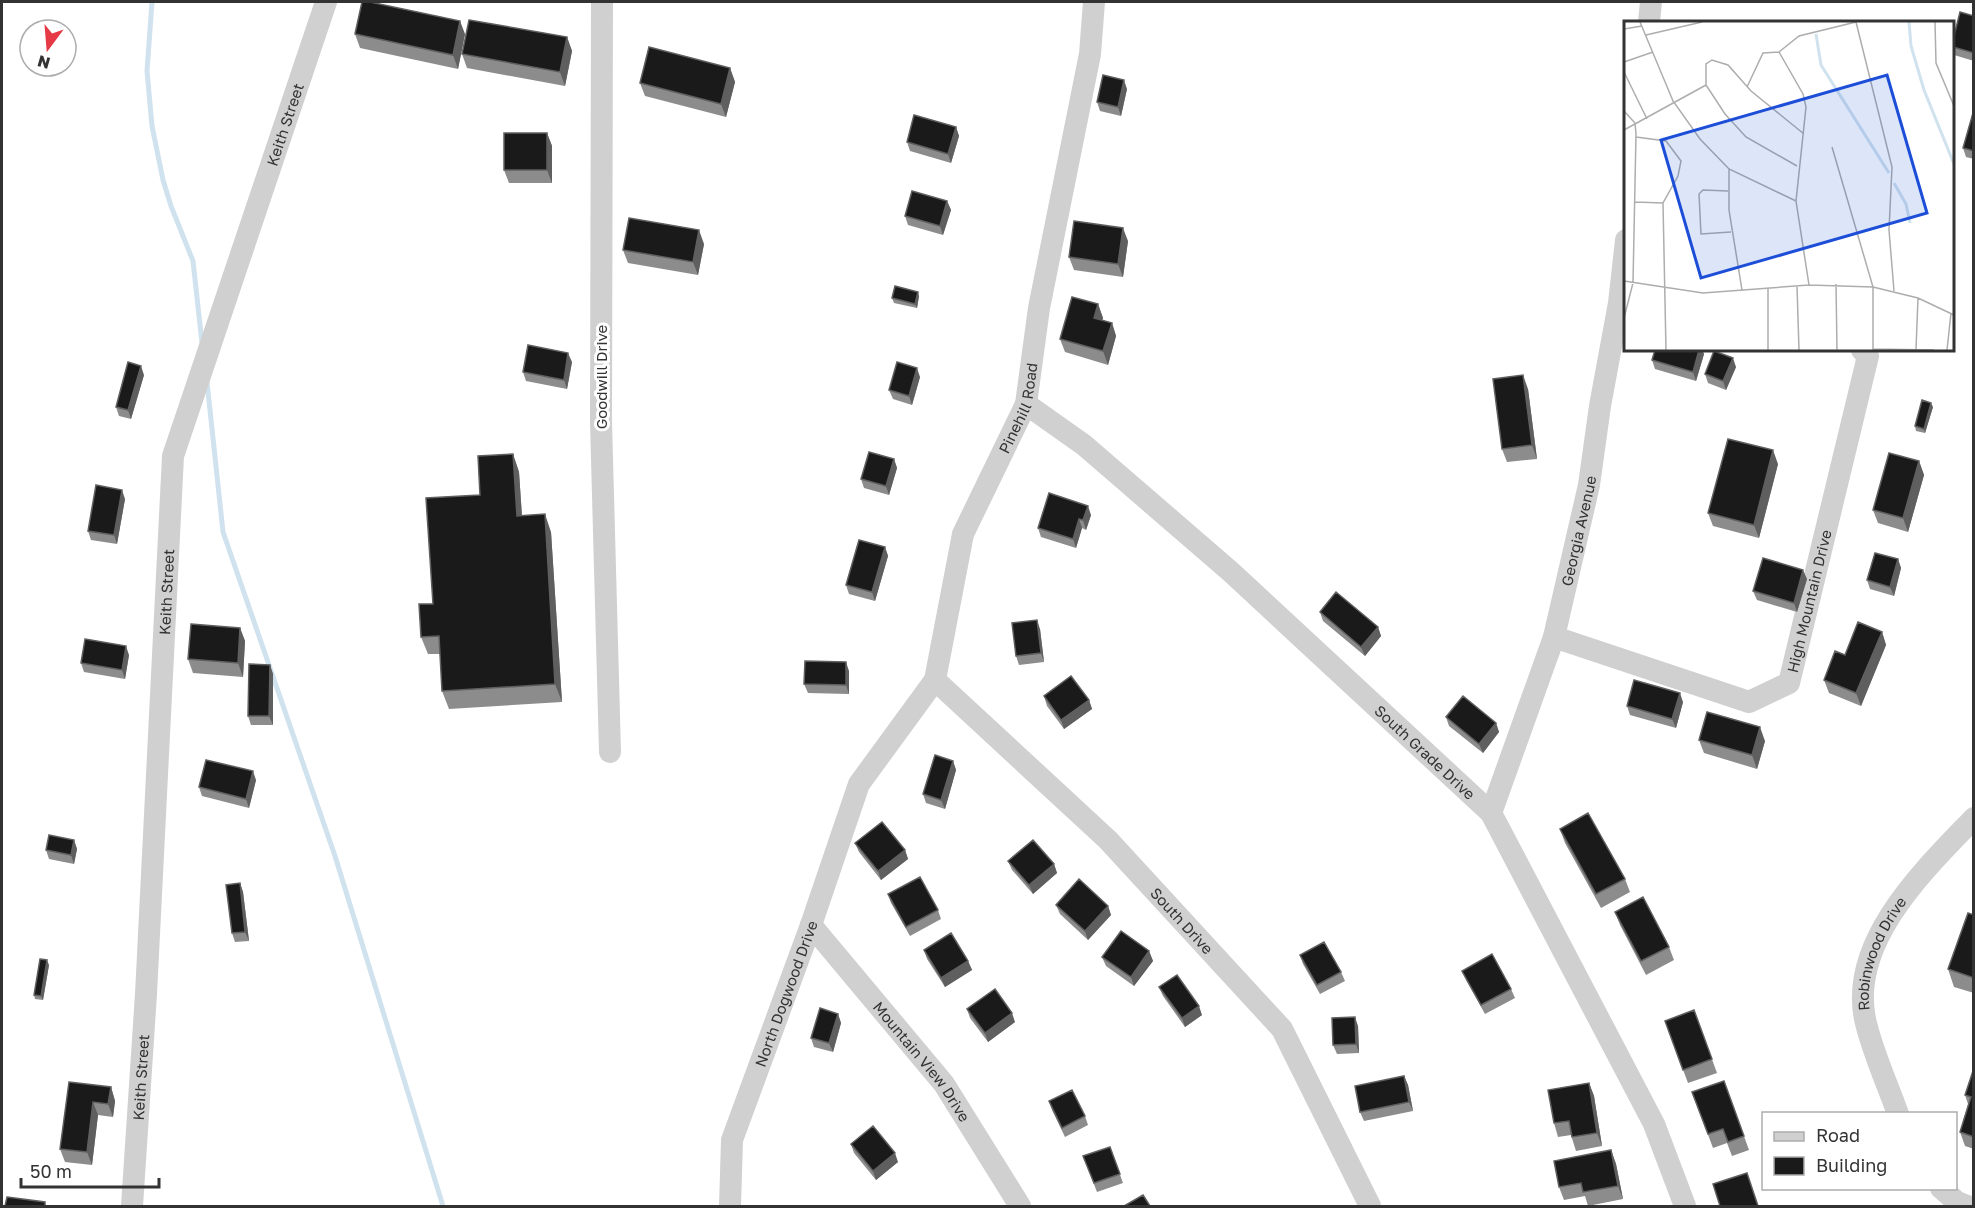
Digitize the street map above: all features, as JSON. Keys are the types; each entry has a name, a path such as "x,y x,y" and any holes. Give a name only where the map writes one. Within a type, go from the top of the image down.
{"street":[{"name":"Keith Street","path":"132,1206 146,994 173,456 326,2"},
{"name":"Goodwill Drive","path":"602,2 601,422 610,752"},
{"name":"Pinehill Road","path":"859,784 935,680 963,534 1026,404 1039,308 1090,54 1094,2"},
{"path":"1649,21 1652,2"},
{"name":"Georgia Avenue","path":"1491,813 1554,638 1589,485 1600,406 1622,303 1624,272"},
{"name":"High Mountain Drive","path":"1554,638 1749,702 1789,683 1868,356 1863,351"},
{"name":"South Grade Drive","path":"1026,404 1084,445 1231,572 1491,813 1654,1124 1685,1206"},
{"name":"South Drive","path":"935,680 1108,840 1282,1029 1371,1206"},
{"name":"North Dogwood Drive","path":"730,1206 732,1140 811,925 859,784"},
{"name":"Robinwood Drive","path":"1898,1112 1865,1019 1862,994 1867,968 1877,940 1920,874 1974,818"},
{"name":"Mountain View Drive","path":"811,925 944,1084 1020,1206"},
{"path":"1943,1190 1957,1202 1968,1206"}],"building":[{"path":"362,2 460,21 453,55 355,34"},
{"path":"1960,12 1974,16 1974,53 1954,47 1954,36"},
{"path":"469,20 567,37 560,72 462,54"},
{"path":"649,47 730,68 721,104 640,83"},
{"path":"1103,75 1124,80 1118,107 1097,102"},
{"path":"1974,113 1974,151 1963,148"},
{"path":"914,115 956,127 948,154 907,142"},
{"path":"504,133 547,133 547,170 504,170"},
{"path":"912,191 947,201 940,226 905,216"},
{"path":"629,218 699,230 693,262 623,250"},
{"path":"1074,221 1123,228 1118,264 1069,257"},
{"path":"895,286 918,292 915,304 892,298"},
{"path":"1072,297 1098,304 1094,318 1112,323 1103,351 1060,339"},
{"path":"528,345 568,353 564,380 523,372"},
{"path":"1655,351 1699,351 1693,372 1652,360"},
{"path":"1714,351 1733,358 1723,381 1705,374"},
{"path":"128,362 141,366 128,410 116,407"},
{"path":"897,362 917,368 909,396 889,390"},
{"path":"1523,375 1532,445 1502,449 1493,379"},
{"path":"1922,400 1931,403 1924,429 1915,426"},
{"path":"1728,439 1773,450 1754,525 1708,513"},
{"path":"869,452 894,459 886,486 861,479"},
{"path":"1889,453 1919,461 1903,518 1873,510"},
{"path":"513,454 517,516 545,514 555,684 442,691 439,636 421,637 419,604 433,604 426,498 480,495 478,456"},
{"path":"96,485 122,490 114,535 88,531"},
{"path":"1049,493 1088,506 1083,520 1079,519 1073,539 1038,528"},
{"path":"859,540 885,547 872,592 846,585"},
{"path":"1875,553 1898,559 1890,587 1867,580"},
{"path":"1763,558 1803,570 1794,603 1753,591"},
{"path":"1336,592 1378,627 1361,647 1320,612"},
{"path":"1037,620 1041,653 1016,656 1012,623"},
{"path":"1858,622 1882,632 1856,693 1824,680 1835,651 1845,655"},
{"path":"191,624 240,628 238,663 188,659"},
{"path":"85,639 126,646 122,670 81,663"},
{"path":"805,661 846,662 846,685 804,684"},
{"path":"249,664 270,665 269,716 248,716"},
{"path":"1071,676 1089,700 1061,720 1044,696"},
{"path":"1634,680 1680,693 1672,719 1627,706"},
{"path":"1463,696 1496,723 1479,744 1446,717"},
{"path":"1707,712 1760,727 1752,755 1699,740"},
{"path":"935,755 953,761 941,800 923,794"},
{"path":"206,760 253,771 246,799 199,787"},
{"path":"1588,813 1625,879 1596,894 1560,829"},
{"path":"882,822 905,850 878,871 855,843"},
{"path":"49,835 74,840 71,855 46,850"},
{"path":"1033,840 1054,864 1029,885 1008,861"},
{"path":"920,877 938,910 906,927 888,894"},
{"path":"1079,879 1108,906 1085,931 1056,905"},
{"path":"240,883 245,932 232,933 226,885"},
{"path":"1643,897 1669,947 1641,961 1615,912"},
{"path":"1968,913 1974,915 1974,978 1948,969"},
{"path":"1121,931 1149,951 1131,977 1102,957"},
{"path":"951,933 968,961 941,978 924,950"},
{"path":"1324,942 1341,972 1317,985 1300,955"},
{"path":"1492,954 1511,989 1481,1005 1462,971"},
{"path":"40,959 47,960 41,996 34,995"},
{"path":"1177,975 1199,1006 1182,1018 1159,987"},
{"path":"995,989 1012,1013 985,1033 967,1009"},
{"path":"820,1008 838,1014 829,1043 811,1038"},
{"path":"1694,1010 1712,1059 1683,1070 1665,1021"},
{"path":"1355,1017 1356,1044 1333,1045 1332,1018"},
{"path":"1974,1068 1974,1137 1960,1132 1971,1097 1965,1095"},
{"path":"1404,1076 1409,1102 1360,1112 1355,1086"},
{"path":"1724,1081 1744,1136 1728,1142 1723,1129 1708,1134 1692,1092"},
{"path":"69,1082 111,1087 108,1104 93,1102 87,1152 60,1149"},
{"path":"1589,1083 1597,1133 1572,1137 1569,1121 1554,1123 1548,1090"},
{"path":"1072,1090 1085,1116 1062,1128 1049,1101"},
{"path":"873,1126 895,1153 873,1171 851,1144"},
{"path":"1110,1147 1120,1174 1094,1183 1083,1156"},
{"path":"1611,1150 1618,1186 1583,1192 1581,1183 1559,1187 1554,1161"},
{"path":"1747,1173 1758,1206 1720,1206 1713,1184"},
{"path":"1143,1195 1150,1206 1124,1206"},
{"path":"7,1197 45,1202 45,1206 5,1206"}],"waterway":[{"path":"152,2 147,71 152,126 163,180 193,261 202,343"},
{"path":"207,382 223,532 335,856 443,1206"}]}
